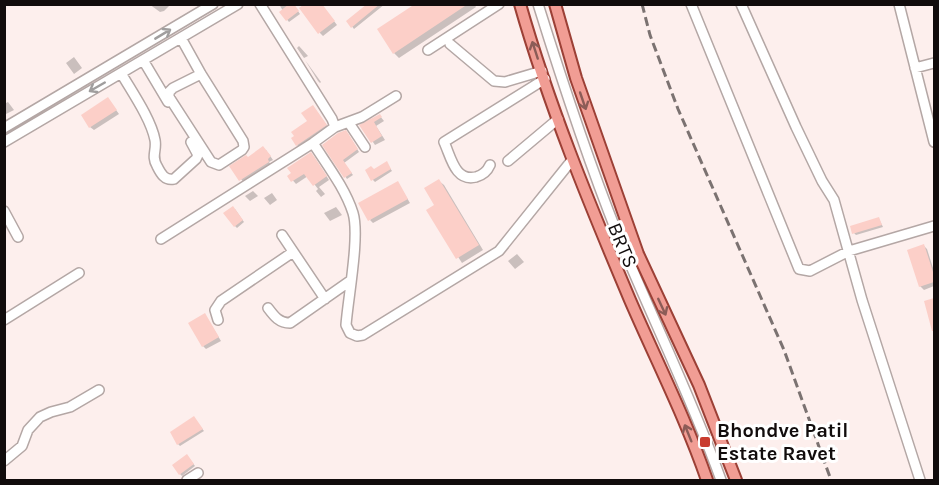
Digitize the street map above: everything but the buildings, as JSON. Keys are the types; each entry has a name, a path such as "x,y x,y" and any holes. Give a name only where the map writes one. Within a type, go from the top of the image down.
{"main road":[{"path":"520,4 589,204 669,385 707,480"},
{"path":"555,4 576,78 638,254 699,385 736,480"}],"street":[{"path":"4,142 238,4"},
{"path":"260,4 335,127"},
{"path":"429,50 499,4"},
{"name":"BRTS","path":"538,4 577,125 617,233 706,438 721,480"},
{"path":"691,4 799,269 810,271 849,251 934,226"},
{"path":"741,4 796,127 834,200 862,300 920,480"},
{"path":"899,4 934,142"},
{"path":"4,128 212,5"},
{"path":"181,38 243,141 242,150 219,165 211,162 169,97 169,92 173,88 201,74"},
{"path":"450,44 495,81 506,82 544,75"},
{"path":"121,73 151,128 155,140 154,159 157,166 165,178 174,179 198,155 143,60"},
{"path":"915,69 934,63"},
{"path":"490,165 481,176 471,178 462,176 456,169 444,142 544,75"},
{"path":"160,239 335,127 348,123 396,96"},
{"path":"508,161 558,119"},
{"path":"348,123 365,147"},
{"path":"313,143 344,193 353,214 354,242 346,325 350,333 357,336 363,335 499,251 572,160"},
{"path":"4,211 18,237"},
{"path":"282,235 325,299"},
{"path":"218,320 214,310 220,301 293,252"},
{"path":"4,320 79,273"},
{"path":"268,308 275,318 284,323 290,323 350,281"},
{"path":"4,461 22,447 28,430 40,417 70,407 99,390"},
{"path":"187,480 198,474"}],"railway":[{"path":"642,4 650,35 678,109 784,350 831,480"}],"place":[{"name":"Bhondve Patil Estate Ravet","path":"705,442"}]}
